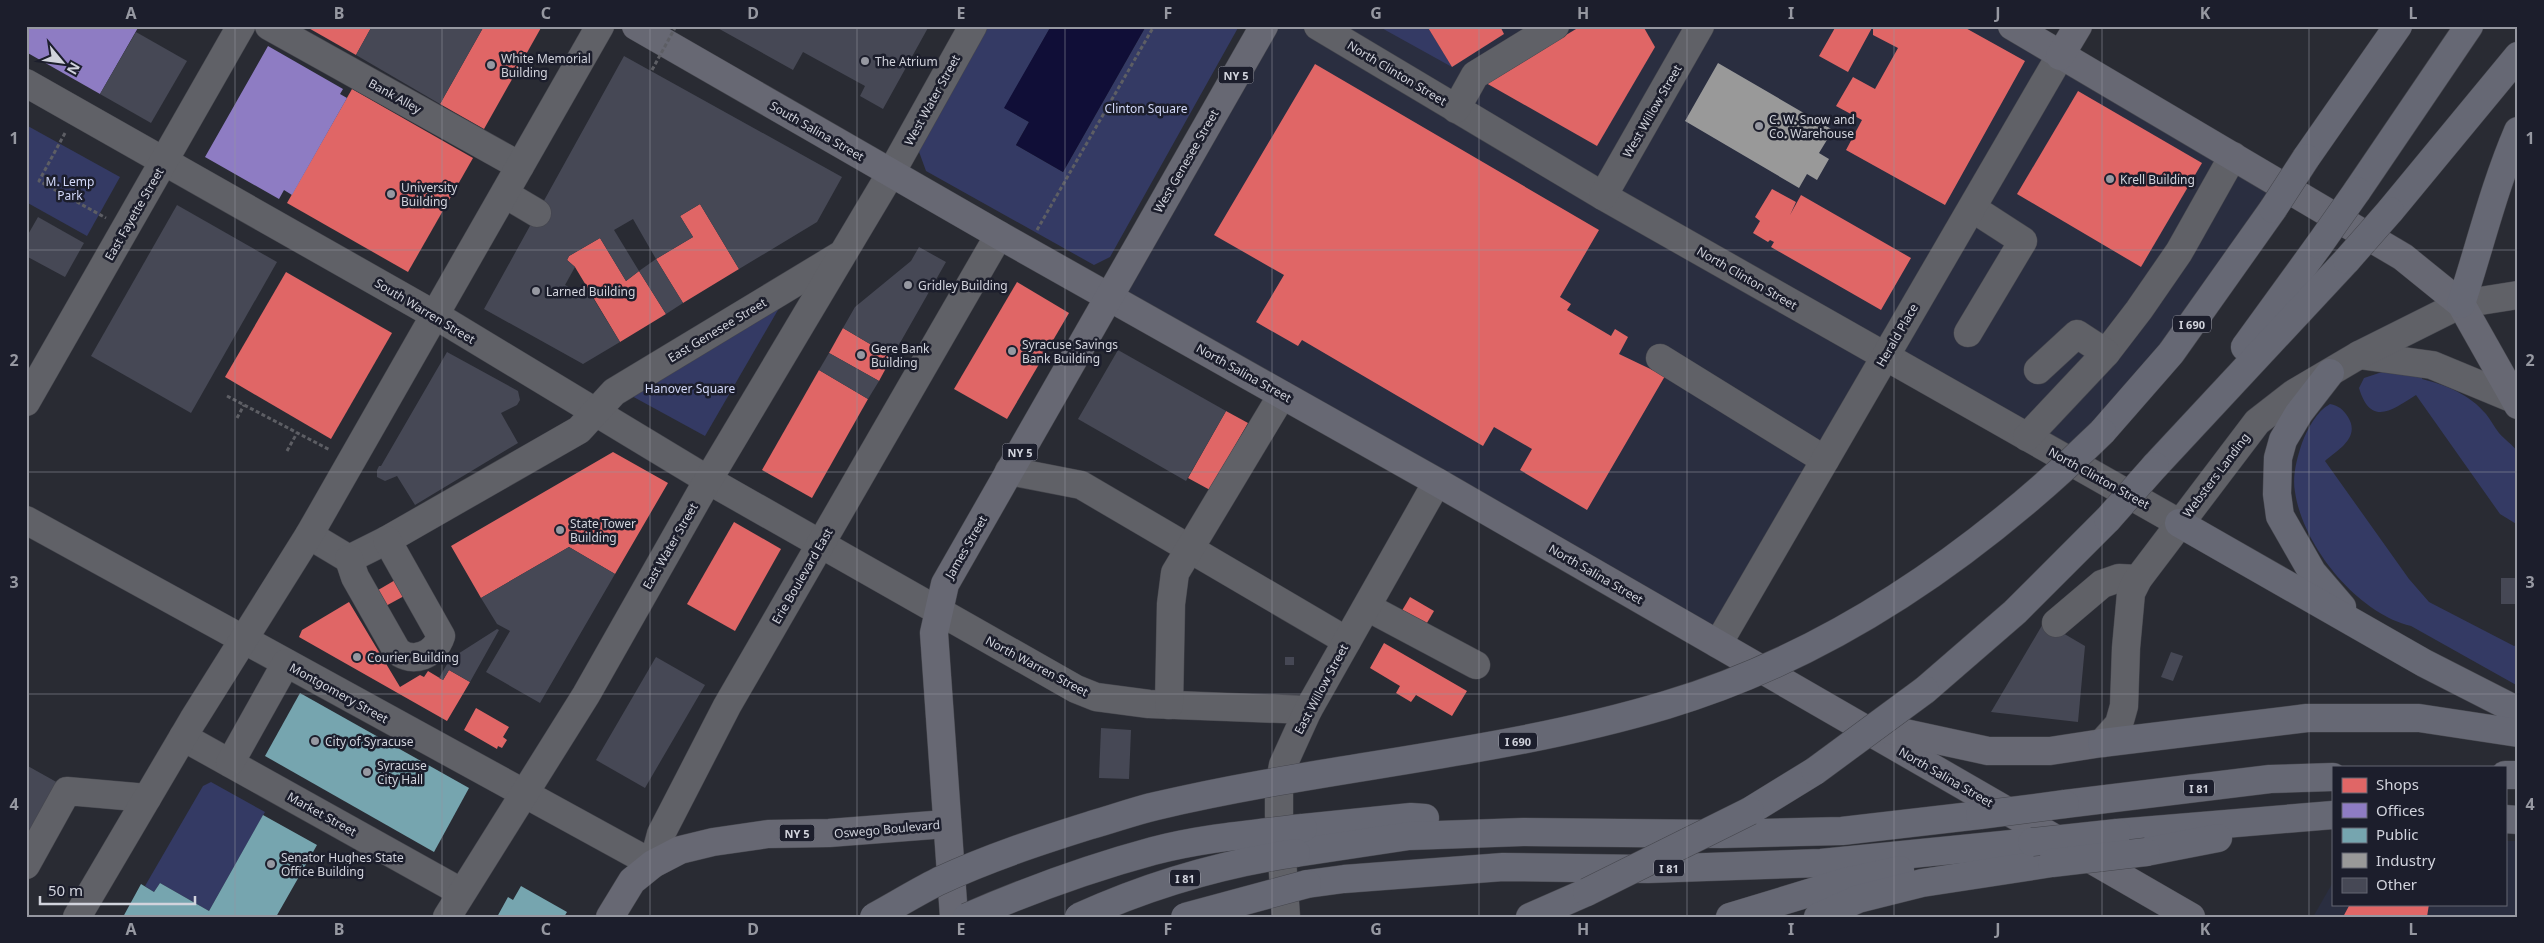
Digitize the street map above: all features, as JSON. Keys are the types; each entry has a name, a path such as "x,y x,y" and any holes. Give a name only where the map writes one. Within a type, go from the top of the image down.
{"highway":[{"path":"2344,105 2380,26"},
{"name":"I 690","path":"874,917 941,881 1040,841 1154,806 1266,784 1560,734 1668,704 1743,677 1810,648 1906,594 1990,532 2049,482 2102,432 2171,353 2273,210 2306,158 2398,26"},
{"path":"2156,466 2319,245 2469,26"},
{"path":"1530,917 1586,892 1750,811 1815,771 1925,690 2015,612 2108,519 2347,260 2518,56"},
{"path":"2461,304 2488,218 2499,175 2518,131"},
{"path":"2330,373 2299,413 2284,440 2278,458 2276,494 2280,516 2312,572 2348,613 2368,629"},
{"path":"2179,523 2368,629 2424,663 2518,711"},
{"path":"2102,743 2307,718 2419,718 2518,733"},
{"name":"I 81","path":"1078,917 1107,904 1169,883 1249,860 1299,840 1523,832 1720,834 1842,831 2270,780 2332,777"},
{"path":"1818,917 1858,899 1922,883 2052,863 2146,852 2332,816"},
{"name":"I 81","path":"1185,917 1307,884 1503,867 1648,869 1821,863 2117,833 2332,816"},
{"path":"967,917 1004,900 1154,851 1229,836 1299,840"},
{"path":"1730,917 1844,882 2032,842"}],"main road":[{"name":"South Salina Street","path":"636,26 998,235"},
{"name":"West Genesee Street","path":"1108,297 1264,26"},
{"path":"2012,26 2403,257 2461,304 2516,402"},
{"name":"Herald Place","path":"2060,56 2078,26"},
{"name":"North Salina Street","path":"998,235 1437,482 1718,644 1845,720 2191,917"},
{"name":"James Street","path":"954,917 934,633 938,611 945,584 1108,297"},
{"path":"1845,720 1988,751 2050,751 2102,743"},
{"name":"Oswego Boulevard","path":"653,864 680,850 695,846 768,834 829,833 946,824"},
{"name":"NY 5","path":"610,917 632,881 653,864"},
{"path":"2113,871 2167,917"}],"street":[{"name":"East Fayette Street","path":"26,402 165,162 241,26"},
{"name":"Bank Alley","path":"269,26 520,166"},
{"path":"77,917 183,737 309,535 600,26"},
{"name":"West Water Street","path":"891,173 973,26"},
{"name":"North Clinton Street","path":"1318,26 1603,196 2179,523"},
{"path":"1456,109 1475,74 1555,26"},
{"name":"West Willow Street","path":"1603,196 1700,26"},
{"name":"Herald Place","path":"1718,644 2060,56"},
{"name":"South Warren Street","path":"26,83 435,315 708,480 820,544"},
{"path":"2027,437 2106,353 2139,310 2179,252 2233,156"},
{"name":"East Water Street","path":"447,917 586,694 708,480 891,173"},
{"path":"505,194 537,212"},
{"path":"1968,333 2022,241 1972,208"},
{"name":"Erie Boulevard East","path":"653,864 661,834 727,706 998,235"},
{"name":"East Genesee Street","path":"387,540 579,430 614,392 843,254"},
{"name":"Websters Landing","path":"2102,743 2119,724 2124,706 2126,648 2131,593 2138,579 2179,523 2257,422 2293,394 2359,355 2461,304 2518,295"},
{"path":"2038,370 2077,334 2106,353"},
{"path":"2359,355 2432,365 2516,402"},
{"path":"1660,358 1825,460"},
{"path":"1169,705 1171,604 1175,573 1282,395"},
{"path":"1009,471 1081,485 1347,641"},
{"name":"East Willow Street","path":"1286,917 1279,788 1282,765 1308,710 1437,482"},
{"name":"Montgomery Street","path":"26,520 245,639 524,795 653,864"},
{"path":"309,535 349,559 354,577 397,651 405,657 421,656 432,650 439,643 441,636 387,540 349,559"},
{"name":"North Warren Street","path":"820,544 1076,689 1096,697 1169,705 1308,710"},
{"path":"2056,623 2102,584 2120,578 2138,579"},
{"path":"1367,607 1476,665"},
{"path":"230,763 286,663"},
{"name":"Market Street","path":"183,737 461,892"},
{"path":"26,865 67,791 146,798"}],"path":[{"path":"652,70 676,26"},
{"path":"1035,232 1154,26"},
{"path":"78,112 39,181 126,229"},
{"path":"227,396 350,461"},
{"path":"237,418 244,405"},
{"path":"287,451 297,433"}],"shaded area":[{"path":"1051,26 1146,26 1063,172 1016,145 1029,122 1004,108"},
{"path":"1264,26 2012,26 2286,187 2071,462 1884,357 1718,644 1108,297"},
{"path":"2506,841 2518,841 2518,917 2313,917 2332,884 2332,906 2506,906"}],"green space":[{"name":"Clinton Square","path":"988,26 1051,26 1005,108 1029,122 1016,145 1063,172 1146,26 1239,26 1110,257 1094,265 926,171 918,149"},
{"path":"1378,26 1427,26 1452,67"},
{"name":"M. Lemp Park","path":"26,125 120,177 87,236 26,202"},
{"name":"Hanover Square","path":"793,284 705,436 619,389"},
{"path":"2422,371 2422,379 2448,387 2472,401 2486,414 2499,433 2518,452 2518,525 2500,514 2416,395 2383,412 2370,408 2364,400 2359,388 2364,378 2382,372"},
{"path":"2330,404 2344,412 2351,424 2352,431 2346,443 2325,461 2409,579 2429,602 2514,646 2518,644 2518,686 2411,626 2391,619 2371,607 2353,592 2321,555 2300,513 2294,480 2298,455 2307,432 2317,416"},
{"path":"211,782 265,812 209,911 160,883 154,892 145,886 203,786"}],"building: Shops":[{"path":"305,26 372,26 356,55"},
{"name":"White Memorial Building","path":"484,26 542,26 484,129 440,104"},
{"path":"1427,26 1500,26 1504,34 1452,67"},
{"path":"1581,26 1643,26 1655,47 1597,146 1486,83"},
{"path":"1836,26 1873,26 1848,72 1819,56"},
{"path":"1873,26 1962,26 2025,61 1945,205 1846,150 1862,120 1836,106 1853,77 1875,89 1898,48 1873,35"},
{"path":"1315,64 1599,230 1560,297 1571,304 1567,310 1611,336 1615,329 1628,337 1619,354 1665,376 1587,510 1520,470 1532,449 1494,427 1483,446 1302,340 1298,346 1256,322 1284,275 1214,235"},
{"name":"University Building","path":"352,89 473,158 408,272 287,203"},
{"name":"Krell Building","path":"2078,91 2202,163 2141,267 2017,194"},
{"path":"1772,189 1796,202 1790,215 1801,195 1911,258 1881,310 1771,247 1774,242 1770,240 1768,242 1753,233 1760,221 1755,217"},
{"path":"700,204 739,269 683,303 656,259 693,237 680,216"},
{"path":"600,238 626,281 639,271 666,314 620,342 575,267 567,260 569,256"},
{"path":"286,272 392,333 331,439 225,377"},
{"name":"Syracuse Savings Bank Building","path":"1017,282 1069,313 1007,419 954,389"},
{"name":"Gere Bank Building","path":"843,328 892,357 879,381 829,353"},
{"path":"819,370 868,399 812,498 762,470"},
{"path":"1226,411 1248,423 1210,490 1188,478"},
{"name":"State Tower Building","path":"613,452 668,483 615,574 569,547 481,598 451,546"},
{"path":"734,522 781,549 735,631 687,604"},
{"path":"397,579 406,595 382,608 373,593"},
{"path":"1410,597 1434,611 1424,628 1400,614"},
{"name":"Courier Building","path":"349,602 400,687 420,675 424,677 428,671 443,680 449,670 470,682 447,721 299,637 302,630"},
{"path":"1384,643 1467,691 1452,716 1416,695 1411,702 1396,693 1400,686 1370,668"},
{"path":"476,708 509,727 503,737 507,740 502,748 498,746 497,749 464,730"},
{"path":"2349,906 2429,906 2427,917 2343,917"}],"building: Offices":[{"path":"26,26 139,26 100,94 26,52"},
{"path":"268,46 343,89 340,94 347,98 292,195 284,190 279,199 205,157"}],"building: Public":[{"name":"Syracuse City Hall","path":"300,693 469,788 434,852 265,756"},
{"name":"Senator Hughes State Office Building","path":"263,815 317,845 276,917 123,917 141,884 154,892 160,883 209,911"},
{"path":"521,886 567,912 564,917 497,917 508,897 513,900"}],"building: Industry":[{"name":"C. W. Snow and Co. Warehouse","path":"1718,63 1833,130 1819,153 1829,159 1817,180 1807,174 1799,188 1685,121"}],"building: Other":[{"path":"372,26 484,26 440,104 356,55"},
{"name":"The Atrium","path":"714,26 929,26 883,109 860,96 865,86 803,52 793,70"},
{"path":"136,32 187,61 151,123 100,94"},
{"path":"624,56 842,177 817,222 739,269 700,204 680,216 693,237 656,259 633,219 614,230 639,271 626,281 600,238 569,256 567,260 575,267 565,285 584,295 587,288 620,342 583,364 484,309"},
{"path":"177,205 277,262 191,413 91,356"},
{"path":"38,217 84,243 65,277 26,256 26,238"},
{"name":"Gridley Building","path":"919,247 946,262 892,357 843,328 855,307 911,261"},
{"path":"656,259 683,303 666,314 639,271"},
{"path":"1118,350 1226,411 1186,481 1078,419"},
{"path":"447,352 518,391 520,400 517,405 501,413 518,443 415,505 397,476 385,481 377,477 377,470"},
{"path":"829,353 879,381 868,399 819,370"},
{"path":"569,547 615,574 540,703 486,672 510,631 497,624 481,598"},
{"path":"2501,578 2515,578 2515,604 2501,604"},
{"path":"2044,622 2085,646 2078,722 1991,712"},
{"path":"497,629 499,630 470,682 449,670 443,680 439,678 450,659"},
{"path":"2171,652 2183,656 2173,681 2161,677"},
{"path":"656,657 705,685 645,788 596,760"},
{"path":"1285,657 1294,657 1294,665 1285,665"},
{"path":"1101,728 1131,730 1129,779 1099,778"},
{"path":"26,765 60,784 26,845"}],"place":[{"name":"The Atrium","path":"865,61"},
{"name":"White Memorial Building","path":"491,65"},
{"name":"C. W. Snow and Co. Warehouse","path":"1759,126"},
{"name":"Krell Building","path":"2110,179"},
{"name":"University Building","path":"391,194"},
{"name":"Gridley Building","path":"908,285"},
{"name":"Larned Building","path":"536,291"},
{"name":"Syracuse Savings Bank Building","path":"1012,351"},
{"name":"Gere Bank Building","path":"861,355"},
{"name":"State Tower Building","path":"560,530"},
{"name":"Courier Building","path":"357,657"},
{"name":"City of Syracuse","path":"315,741"},
{"name":"Syracuse City Hall","path":"367,772"},
{"name":"Senator Hughes State Office Building","path":"271,864"}]}
